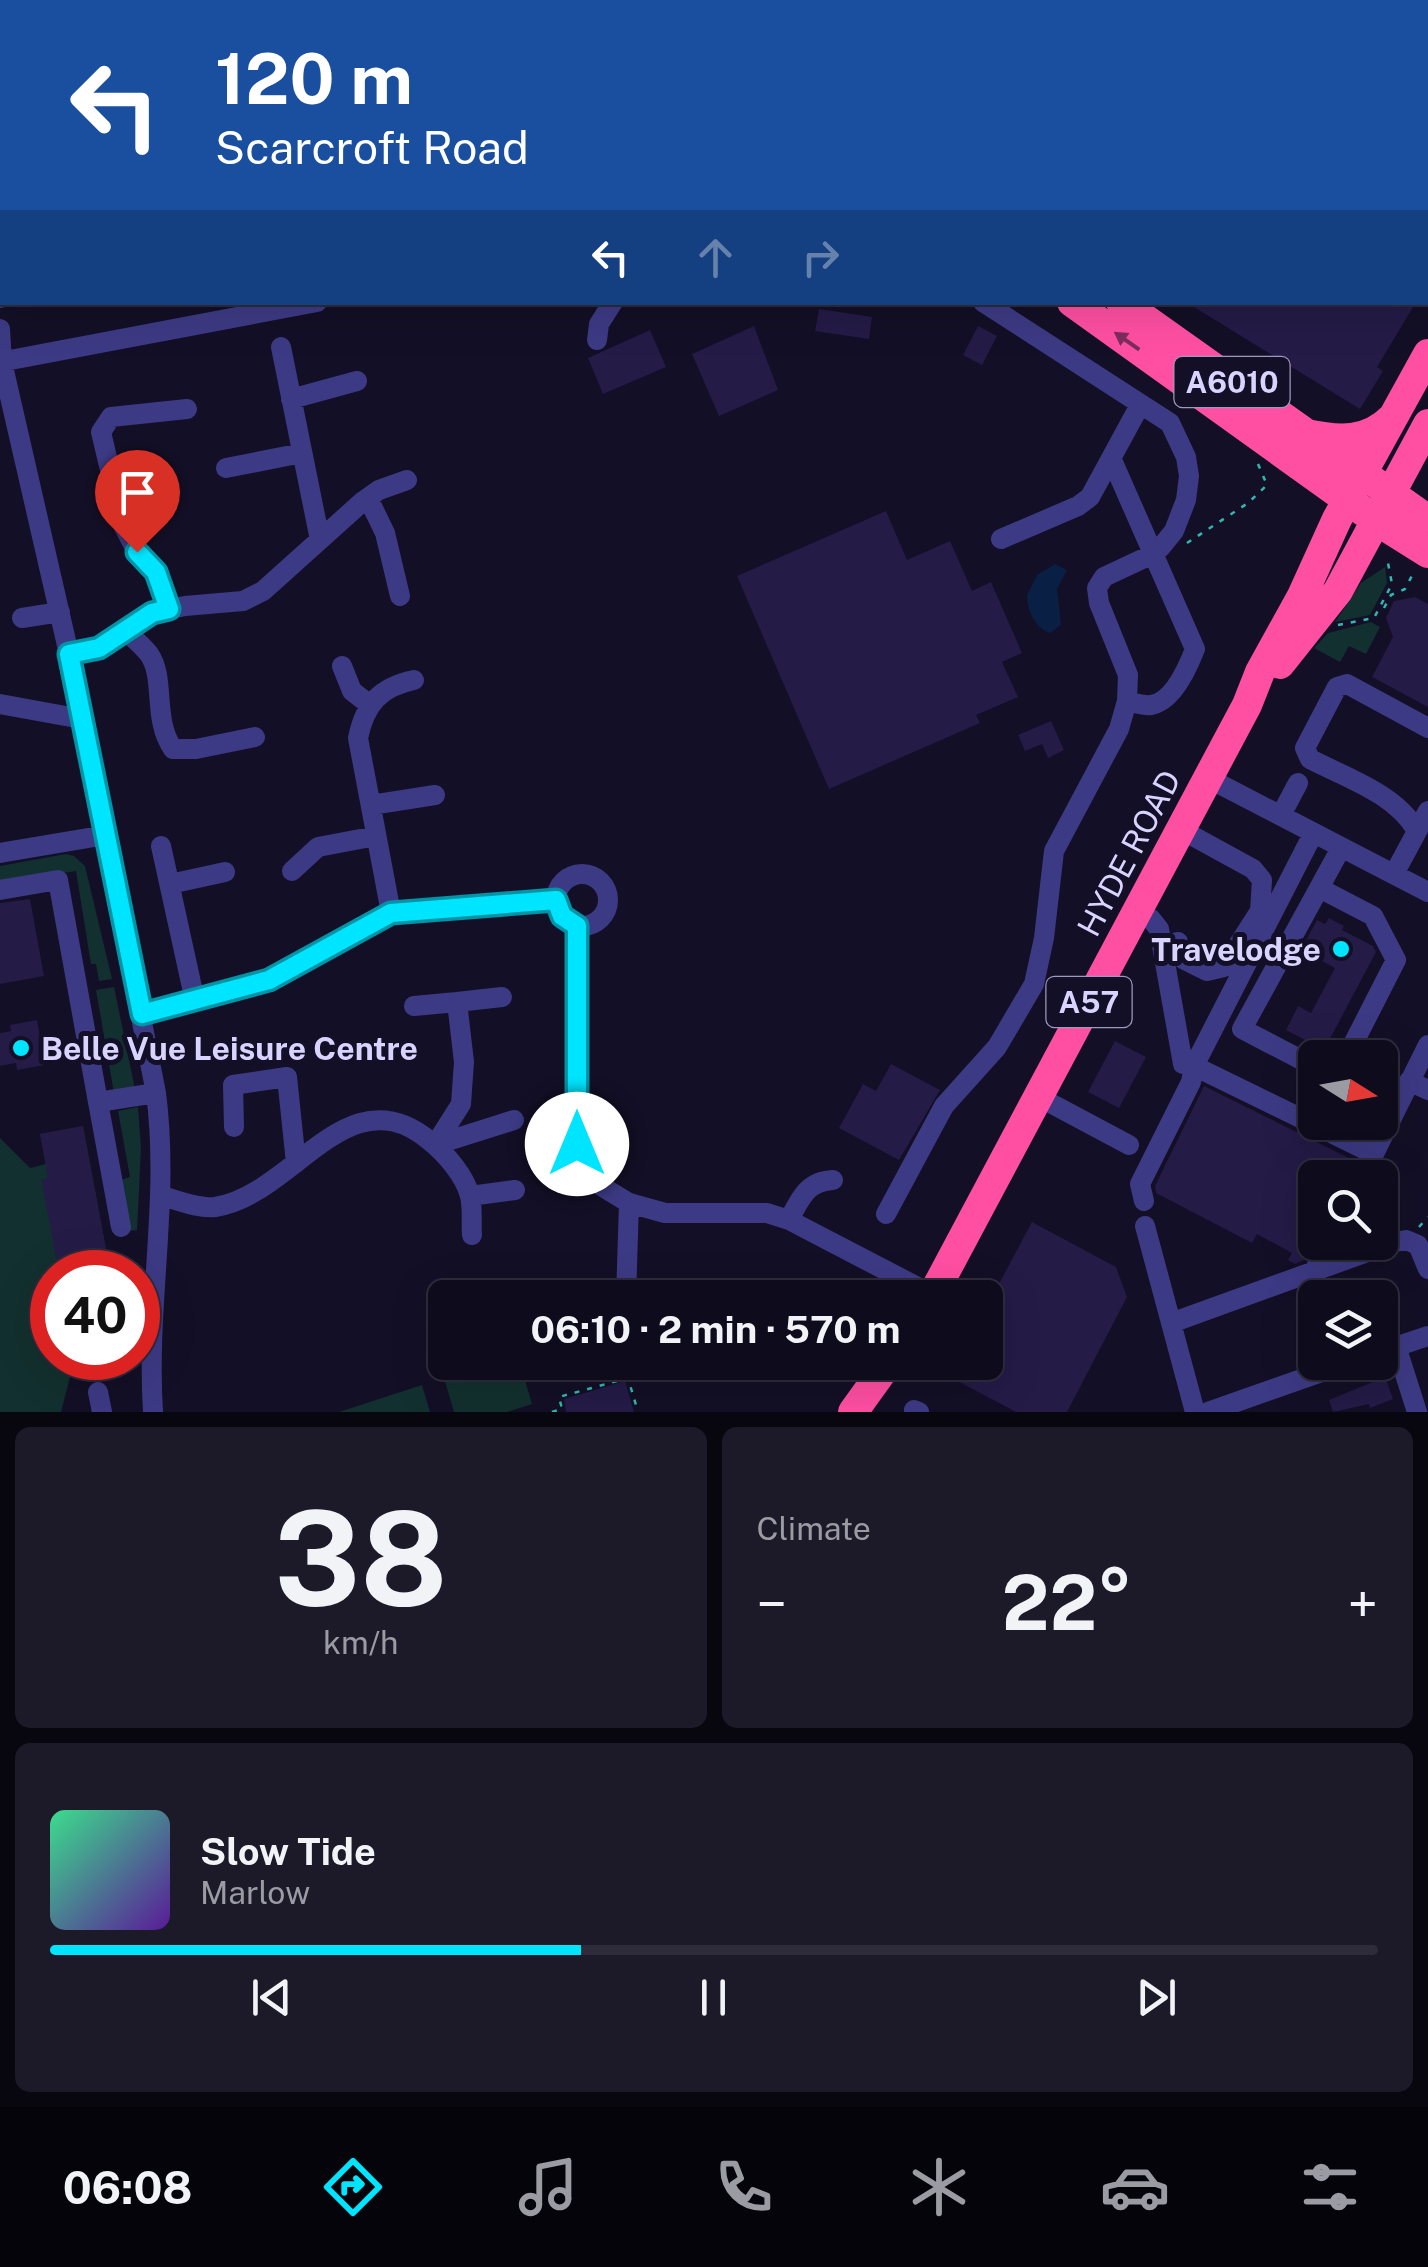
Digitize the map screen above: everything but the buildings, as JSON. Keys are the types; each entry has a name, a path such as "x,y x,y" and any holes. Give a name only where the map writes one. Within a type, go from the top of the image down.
{"highway":[{"name":"A6010","path":"1076,305 1305,467 1428,520"},
{"name":"A6010","path":"1125,305 1306,434 1425,557"},
{"name":"HYDE ROAD","path":"1246,705 1310,628 1351,569 1395,415 1428,354"},
{"name":"A57","path":"1285,628 1328,577 1428,394"},
{"path":"1306,434 1356,440 1395,415"},
{"name":"A57","path":"1428,426 1419,466 1428,506"},
{"name":"HYDE ROAD","path":"941,1280 1302,596 1370,498 1428,426"},
{"name":"A57","path":"1302,596 1322,531 1305,467"},
{"path":"1351,569 1392,553 1425,557"},
{"path":"853,1412 876,1380"},
{"path":"873,1412 889,1380"}],"street":[{"path":"1,362 219,312 288,305"},
{"path":"596,340 599,324 612,305"},
{"path":"886,1214 944,1106 998,1047 1034,984 1044,938 1054,851 1120,729 1127,702 1128,675 1096,594 1104,578 1155,558 1174,531 1186,500 1189,476 1182,446 1170,424 988,305"},
{"path":"0,330 1,362 69,654 156,1093 162,1196 151,1366 153,1412"},
{"path":"280,347 320,540"},
{"path":"291,398 357,381"},
{"path":"1000,539 1078,506 1090,496 1140,405"},
{"path":"169,609 156,572 137,552 123,525 102,432 111,416 187,409"},
{"path":"226,468 302,453"},
{"path":"1112,460 1195,649 1187,668 1161,702 1127,702"},
{"path":"69,654 99,648 152,613 243,601 263,591 368,498 408,480"},
{"path":"368,498 385,533 400,596"},
{"path":"22,618 60,612"},
{"path":"126,630 152,656 158,682 158,710 173,749 196,749 254,736"},
{"path":"342,666 352,691 370,704"},
{"path":"391,913 358,738 362,717 374,697 394,684 414,680"},
{"path":"1417,831 1396,804 1310,759 1306,748 1337,687 1347,684 1428,728"},
{"path":"0,704 82,719"},
{"path":"1208,778 1428,892"},
{"path":"1281,816 1298,783"},
{"path":"370,805 434,795"},
{"path":"1394,874 1428,810"},
{"path":"1162,946 1178,942 1183,959 1208,970 1224,968 1260,910 1262,880 1253,869 1180,830"},
{"path":"1144,1201 1140,1184 1191,1082 1194,1066 1313,834"},
{"path":"0,853 106,835"},
{"path":"292,871 318,846 376,836"},
{"path":"162,846 195,1001"},
{"path":"1298,1058 1242,1028 1341,848"},
{"path":"170,884 225,872"},
{"path":"584,874 600,880 608,895 606,912 594,924 577,926 562,916 556,900 568,878 584,874"},
{"path":"0,890 58,880 120,1226"},
{"path":"1320,889 1373,916 1396,960 1355,1040"},
{"path":"142,1014 269,980 391,913 556,900"},
{"path":"1137,911 1154,921 1159,929 1183,1064 1374,1154"},
{"path":"577,926 577,1144 593,1180 629,1203 665,1213 766,1212 789,1220 902,1280"},
{"path":"414,1006 502,996"},
{"path":"435,1145 461,1104 464,1062 457,1002"},
{"path":"1371,1160 1419,1086 1428,1046"},
{"path":"234,1127 234,1085 286,1077 296,1163"},
{"path":"98,1102 156,1093"},
{"path":"1039,1097 1129,1145"},
{"path":"162,1196 212,1208 253,1194 350,1124 379,1118 416,1129 446,1154 470,1196 472,1235"},
{"path":"435,1145 514,1120"},
{"path":"789,1220 805,1190 820,1180 833,1180"},
{"path":"470,1196 515,1190"},
{"path":"627,1280 629,1203"},
{"path":"1146,1226 1195,1412"},
{"path":"1171,1324 1406,1240 1422,1249 1428,1269"},
{"path":"1314,1271 1320,1260"},
{"path":"1398,1346 1428,1336"},
{"path":"1398,1370 1418,1412"},
{"path":"1208,1412 1299,1380"}],"path":[{"path":"1155,558 1248,503 1267,486 1255,456"},
{"path":"1327,627 1374,618 1391,595 1405,590 1425,557"},
{"path":"1385,608 1392,584 1388,563"},
{"path":"552,1412 562,1409 559,1397 628,1378 638,1412"}],"green space":[{"path":"1385,567 1387,583 1370,615 1335,622 1361,583"},
{"path":"1371,622 1380,627 1366,654 1349,646 1340,662 1314,648 1328,633"},
{"path":"66,854 85,866 112,979 99,981 96,964 91,964 76,871 0,883 0,866"},
{"path":"114,987 135,1089 114,1093 96,990"},
{"path":"138,1107 141,1148 137,1230 130,1231 121,1180 130,1177 118,1111"},
{"path":"83,1126 106,1250 30,1250 30,1380 69,1380 61,1412 0,1412 0,1138 30,1168 46,1164 40,1134"},
{"path":"445,1380 525,1380 532,1404 507,1412 454,1412"},
{"path":"422,1385 430,1412 339,1412"}],"water":[{"path":"1055,564 1067,570 1057,589 1061,625 1050,633 1033,618 1027,595 1037,575"}],"place":[{"name":"Travelodge","path":"1341,949"},
{"name":"Belle Vue Leisure Centre","path":"21,1048"}],"route":[{"path":"137,552 156,572 169,609 152,613 99,648 69,654 142,1014 269,980 391,913 556,900 562,916 577,926 577,1144"}]}
